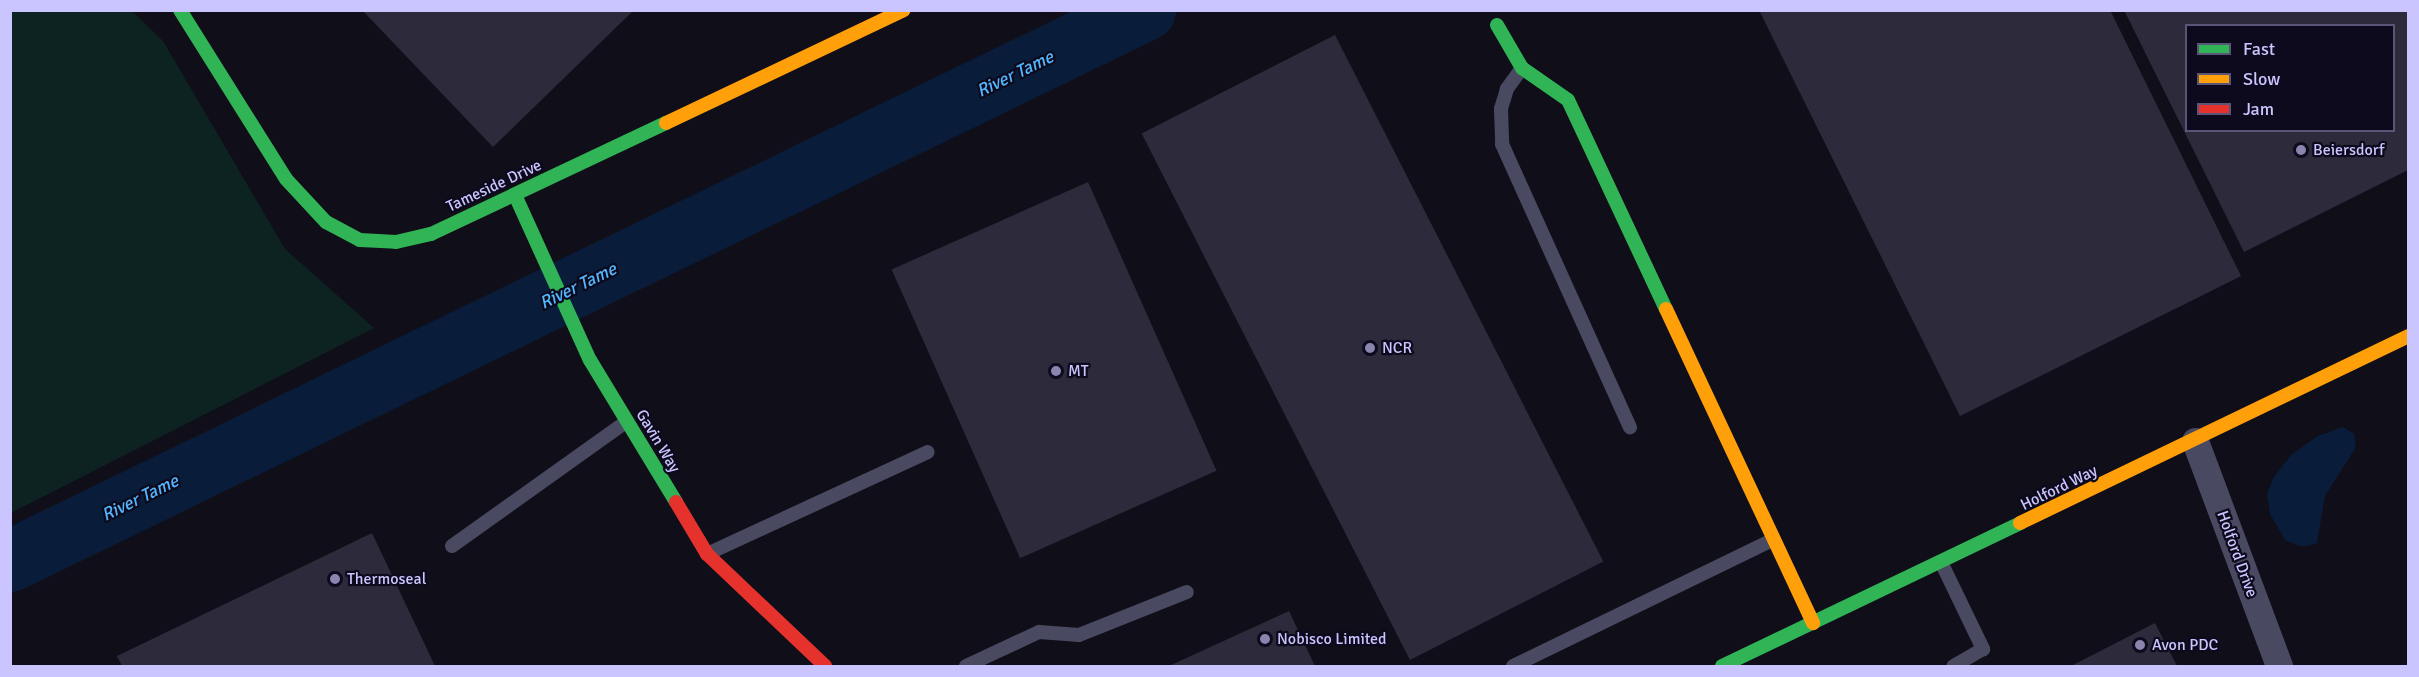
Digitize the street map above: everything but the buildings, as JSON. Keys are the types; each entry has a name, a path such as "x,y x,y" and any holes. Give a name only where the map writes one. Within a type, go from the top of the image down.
{"street":[{"name":"Tameside Drive","path":"180,10 286,179 326,222 360,240 396,242 431,234 904,10"},
{"path":"1497,25 1521,68 1568,100 1813,623"},
{"name":"Gavin Way","path":"515,195 590,360 707,554 825,666"},
{"name":"Holford Way","path":"1722,666 2195,441 2409,336"},
{"name":"Holford Drive","path":"2195,441 2279,666"}],"lane":[{"path":"1521,68 1507,89 1501,109 1502,144 1630,427"},
{"path":"452,546 627,421"},
{"path":"707,554 928,452"},
{"path":"1513,666 1774,539"},
{"path":"1941,562 1983,650 1954,666"},
{"path":"966,666 984,663 1039,632 1079,635 1186,592"}],"green space":[{"path":"11,10 132,11 163,41 285,249 374,328 11,513"}],"water":[{"path":"2343,427 2354,434 2356,447 2325,496 2317,543 2303,547 2285,540 2270,514 2267,494 2274,477 2292,454 2318,436"}],"waterway":[{"name":"River Tame","path":"10,561 1145,10"}],"traffic: fast":[{"path":"180,10 286,179 326,222 360,240 396,242 431,234 666,123"},
{"path":"1497,25 1522,68 1568,100 1666,309"},
{"path":"515,195 590,360 676,502"},
{"path":"1722,666 2020,523"}],"traffic: slow":[{"path":"666,123 904,10"},
{"path":"1666,309 1813,623"},
{"path":"2020,523 2408,336"}],"traffic: jam":[{"path":"676,502 707,554 825,666"}],"place":[{"name":"Beiersdorf","path":"2301,150"},
{"name":"NCR","path":"1370,348"},
{"name":"MT","path":"1056,371"},
{"name":"Thermoseal","path":"335,579"},
{"name":"Nobisco Limited","path":"1265,639"},
{"name":"Avon PDC","path":"2140,645"}]}
